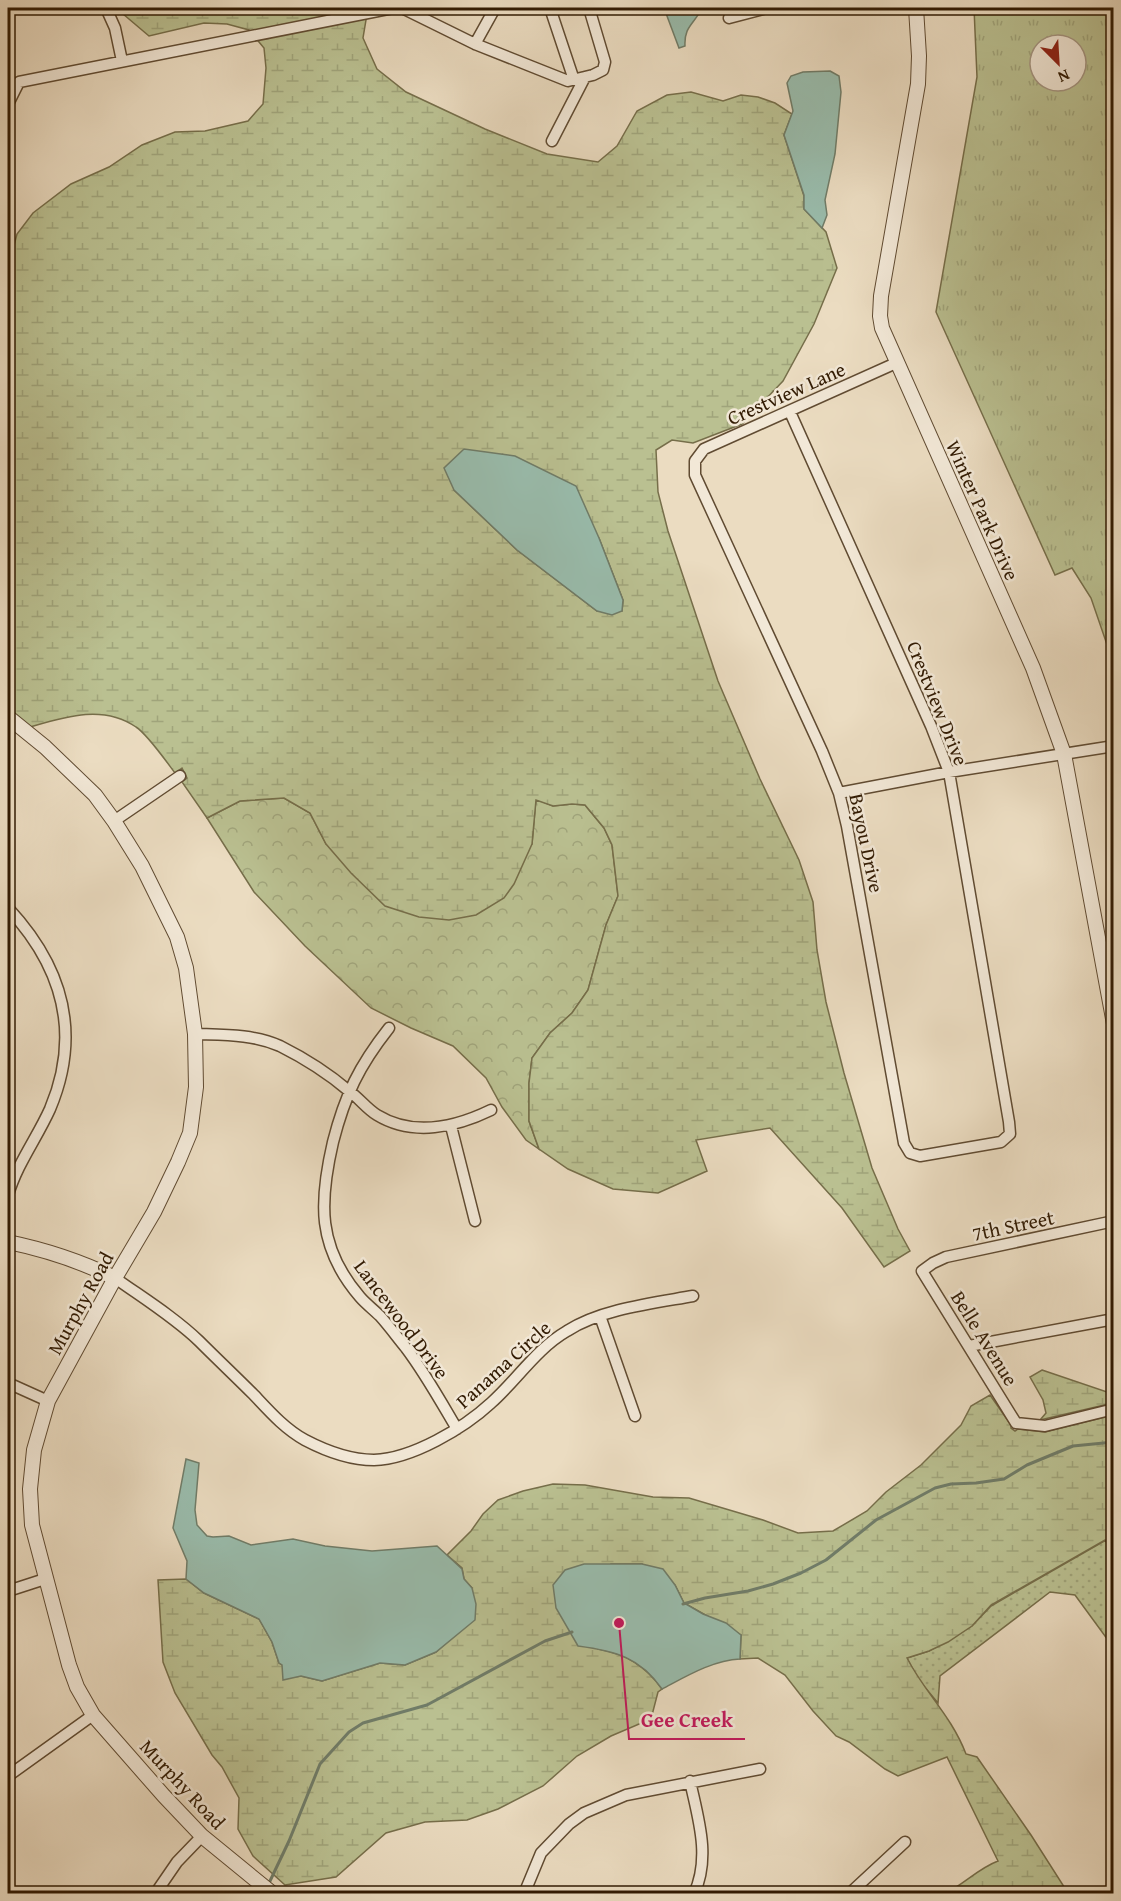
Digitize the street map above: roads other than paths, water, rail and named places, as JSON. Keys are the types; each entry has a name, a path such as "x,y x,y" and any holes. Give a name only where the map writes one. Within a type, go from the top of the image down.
{"street":[{"path":"106,8 115,28 122,61"},
{"path":"8,104 18,82 393,8"},
{"path":"402,8 475,44 568,81 603,70 605,62 590,8"},
{"path":"424,19 428,8"},
{"path":"475,44 495,8"},
{"path":"550,8 579,78 552,141"},
{"path":"729,18 767,8"},
{"name":"Winter Park Drive","path":"916,8 918,84 881,296 882,328 1033,668 1064,754 1113,1024"},
{"name":"Crestview Lane","path":"695,461 704,449 896,363"},
{"name":"Crestview Drive","path":"790,412 931,726 949,772 1010,1134"},
{"name":"Bayou Drive","path":"695,461 695,475 822,751 839,793 847,826 904,1143 910,1153 920,1156 1000,1142 1010,1134"},
{"name":"Murphy Road","path":"8,717 82,781 114,821 142,866 177,937 186,968 195,1034 196,1087 190,1133 154,1212 48,1401 34,1450 30,1489 32,1525 69,1665 77,1688 93,1715 202,1836 273,1893"},
{"path":"839,793 949,772 1113,746"},
{"path":"114,821 180,776"},
{"path":"8,908 41,951 55,978 66,1029 64,1063 57,1088 36,1138 14,1175 8,1195"},
{"name":"Lancewood Drive","path":"389,1028 368,1054 348,1090 327,1167 323,1202 324,1227 330,1246 343,1272 360,1297 379,1315 424,1373 457,1429"},
{"path":"195,1034 242,1035 279,1046 311,1064 377,1114 402,1126 424,1128 451,1126 471,1120 491,1110"},
{"path":"451,1126 475,1221"},
{"name":"7th Street","path":"922,1271 946,1257 1113,1221"},
{"path":"8,1242 83,1262 115,1278"},
{"name":"Belle Avenue","path":"922,1271 1016,1423 1045,1426 1113,1409"},
{"name":"Panama Circle","path":"115,1278 196,1338 285,1427 322,1449 372,1460 390,1458 429,1444 457,1429 491,1403 537,1355 567,1330 600,1316 693,1296"},
{"path":"600,1316 635,1416"},
{"path":"969,1346 1113,1319"},
{"path":"8,1383 48,1401"},
{"path":"8,1591 45,1579"},
{"path":"8,1776 93,1715"},
{"path":"524,1893 541,1853 569,1824 584,1813 626,1795 760,1769"},
{"path":"690,1781 703,1842 704,1859 694,1893"},
{"path":"155,1893 177,1862 202,1836"},
{"path":"849,1893 905,1842"}],"waterway":[{"path":"683,1604 748,1591 801,1573 826,1560 876,1520 935,1488 951,1484 1004,1479 1027,1465 1073,1446 1114,1442"},
{"path":"270,1881 320,1764 349,1732 363,1723 427,1705 545,1641 572,1632"}],"place":[{"name":"Gee Creek","path":"619,1623"}]}
